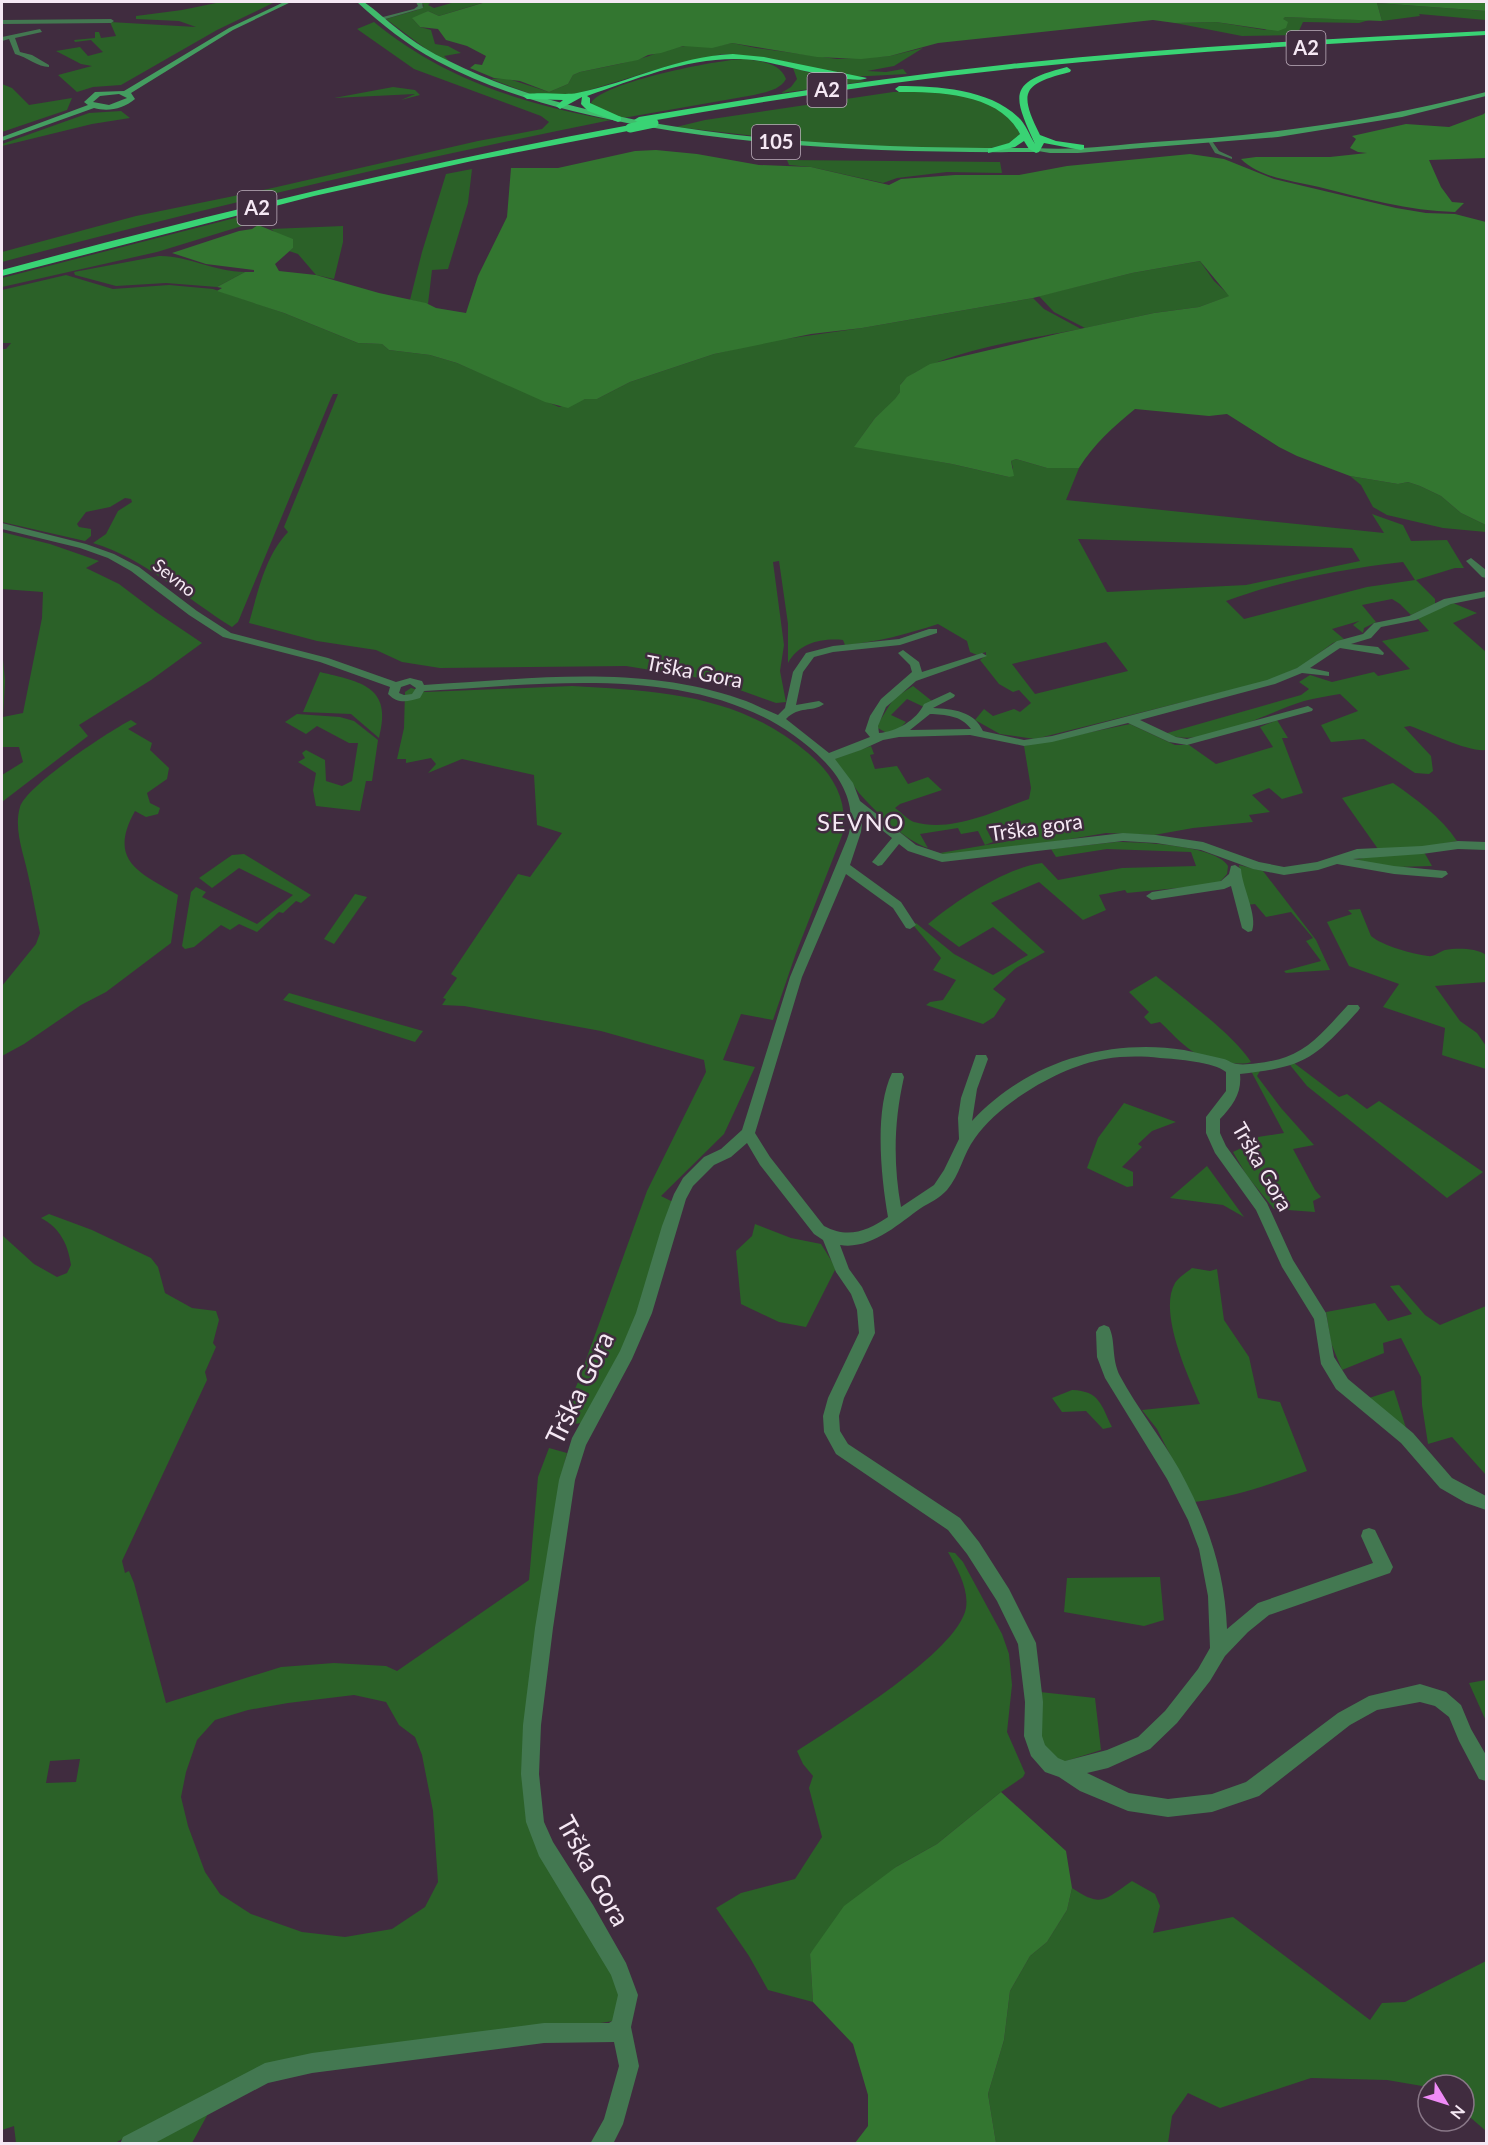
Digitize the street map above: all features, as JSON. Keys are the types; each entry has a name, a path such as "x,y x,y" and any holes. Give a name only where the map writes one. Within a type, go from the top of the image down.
{"highway":[{"name":"A2","path":"2,266 293,192 616,121 639,120 939,75 1064,61 1214,49 1486,33"},
{"name":"A2","path":"2,273 321,192 493,154 654,123 827,95 966,77 1125,61 1486,38"},
{"path":"560,106 653,72 701,60 736,56 847,77 939,75"},
{"path":"760,59 784,68 789,74"},
{"path":"827,95 903,89 961,95 987,102 1015,118 1036,150 1040,144 1021,101 1022,93 1028,85 1054,73 1125,61"},
{"path":"714,107 771,93 782,87"},
{"path":"527,96 559,98 592,93"},
{"path":"592,93 585,104 616,121"},
{"path":"991,151 1012,145 1025,135"},
{"path":"1036,137 1054,144 1080,147"}],"main road":[{"path":"126,93 231,29 290,2"},
{"name":"105","path":"360,2 394,30 432,55 478,78 527,96 616,121 793,144 916,150 1036,150"},
{"path":"2,139 93,106 123,105 132,97 126,93 112,92 92,96 87,102 93,106"},
{"path":"1036,150 1070,152 1210,142 1350,127 1434,110 1486,94"},
{"path":"1036,150 1129,147"}],"street":[{"path":"382,18 416,10 421,7 419,2"},
{"path":"2,22 111,21"},
{"path":"65,22 68,33"},
{"path":"2,39 40,31"},
{"path":"12,38 17,52 30,56 47,66"},
{"path":"1210,142 1217,153 1230,158"},
{"name":"Sevno","path":"2,526 83,546 111,556 141,573 193,614 227,635 324,660 396,685"},
{"path":"1471,561 1486,575"},
{"path":"982,656 914,678 884,701 872,723 871,731 875,736 978,732 1000,740 1023,743 1052,739 1271,682 1301,670 1338,645 1367,636 1378,626 1412,618 1448,601 1486,594"},
{"path":"779,720 790,709 798,672 810,655 833,649 887,644 933,631"},
{"path":"1338,645 1374,649 1379,653"},
{"path":"903,653 915,664 917,672 914,678"},
{"path":"1301,670 1325,674"},
{"name":"Trška Gora","path":"421,688 591,680 646,683 729,699 779,720 828,757 845,779 855,803 857,826 843,866 795,978 747,1133 726,1153 709,1161 688,1182 679,1198 644,1313 627,1354 578,1443 567,1480 544,1628 532,1725 530,1774 535,1822 546,1849 619,1970 628,1995 621,2027"},
{"path":"410,681 418,683 421,688 416,696 403,699 393,694 396,685 410,681"},
{"path":"899,734 927,711 928,706 950,695"},
{"path":"790,709 819,704"},
{"path":"1130,719 1173,740 1187,742 1308,709"},
{"path":"927,711 956,714 969,718 976,725 978,732"},
{"path":"828,757 857,748 880,736"},
{"name":"Trška gora","path":"855,803 898,838 922,853 942,858 1123,837 1187,843 1220,851 1257,866 1284,871 1318,866 1333,859 1357,853 1422,850 1458,845 1486,846"},
{"path":"878,862 898,838"},
{"path":"1238,859 1235,876 1248,918 1248,928"},
{"path":"1333,859 1364,866 1442,874"},
{"path":"843,866 897,905 910,925"},
{"path":"1152,896 1224,885 1235,876"},
{"path":"830,1238 854,1239 872,1234 896,1220 940,1187 954,1166 966,1139 990,1113 1009,1097 1046,1075 1105,1054 1183,1055 1227,1065 1233,1070 1294,1060 1324,1038 1353,1008"},
{"path":"966,1139 963,1119 967,1094 981,1059"},
{"name":"Trška Gora","path":"1233,1070 1236,1085 1231,1098 1214,1117 1213,1133 1220,1149 1262,1208 1287,1263 1321,1318 1326,1359 1342,1384 1407,1438 1446,1484 1486,1503"},
{"path":"896,1220 886,1165 889,1116 897,1077"},
{"path":"747,1133 765,1161 819,1230 830,1238 843,1272 857,1291 865,1310 867,1333 836,1398 831,1416 832,1432 842,1449 954,1524 973,1548 1003,1596 1027,1643 1034,1702 1033,1736 1037,1750 1052,1765 1128,1802 1168,1808 1212,1803 1252,1789 1344,1719 1375,1702 1420,1693 1440,1698 1455,1711 1465,1736 1486,1772"},
{"path":"1104,1332 1105,1357 1113,1378 1173,1474 1196,1518 1207,1549 1217,1596 1219,1650"},
{"path":"1065,1770 1108,1759 1144,1743 1171,1717 1204,1675 1219,1650 1242,1626 1264,1609 1384,1567 1369,1536"},
{"path":"130,2144 265,2073 368,2055 544,2033 611,2033 621,2027 629,2066 613,2124 600,2144"}],"green space":[{"path":"221,2 275,2 217,30 121,85 93,87 77,92 58,75 92,66 81,64 56,51 80,47 88,56 103,52 91,40 75,42 74,40 95,38 95,32 99,32 101,38 116,36 110,22 196,27 179,21 136,19 136,16"},
{"path":"421,2 431,2 428,5 434,8 455,2 485,2 439,16 428,11 413,19 420,27 431,30 435,44 448,46 461,53 444,56 453,65 426,49 386,19 417,10 424,6"},
{"path":"486,2 1486,2 1486,11 1377,3 1382,21 1285,17 1283,19 1288,22 1286,28 1278,31 1216,22 1175,23 1153,20 938,43 890,56 861,59 817,57 732,43 712,48 683,46 648,55 638,60 580,72 573,75 568,84 549,92 520,81 494,78 470,68 475,64 482,65 486,56 467,46 446,40 438,29 420,27 412,18 428,11 439,16"},
{"path":"1377,3 1486,11 1486,20 1419,14 1420,16 1382,21"},
{"path":"1285,17 1369,20 1359,23 1303,22 1297,35 1242,36 1175,23 1216,22 1265,30"},
{"path":"374,22 400,42 428,59 486,87 547,106 611,120 305,186 2,262 2,252 136,216 542,129 549,122 541,116 414,69 357,29"},
{"path":"732,43 837,59 890,56 923,48 894,66 867,71 886,72 903,69 907,74 849,77 769,58 723,54 671,65 570,96 531,94 491,79 506,78 549,92 568,84 573,75 580,72 628,62 679,47"},
{"path":"743,59 774,66 783,73 786,79 768,92 623,118 594,108 591,103 600,95 616,87 638,80 710,63"},
{"path":"793,68 825,77 868,81 781,93 791,87 797,79"},
{"path":"2,84 12,88 29,105 72,98 67,110 2,132"},
{"path":"393,87 415,90 420,95 401,100 415,94 334,98"},
{"path":"893,92 946,93 981,101 997,109 1010,120 1020,134 1011,143 991,148 918,148 825,144 676,127 705,120"},
{"path":"121,111 130,118 92,124 2,146 2,144 89,113"},
{"path":"1486,111 1486,158 1429,160 1441,187 1452,202 1464,203 1455,212 1403,207 1288,181 1258,171 1241,159 1330,157 1367,153 1350,148 1356,139 1352,136 1406,124 1449,127 1484,114"},
{"path":"656,150 697,154 759,165 811,167 889,185 901,179 955,175 1019,175 1067,166 1190,154 1224,159 1274,179 1396,208 1426,213 1455,214 1486,222 1486,525 1461,513 1441,496 1420,486 1408,482 1398,484 1350,476 1297,456 1227,414 1209,416 1135,409 1104,436 1079,468 1047,468 1016,459 1011,461 1014,476 1009,477 952,464 854,447 875,418 895,399 900,392 900,385 907,377 930,364 1154,313 1199,307 1229,296 1200,261 1132,273 1033,298 862,328 811,334 714,354 630,382 597,399 585,399 568,408 545,402 457,363 430,355 389,350 382,344 358,343 284,313 217,291 222,288 217,287 245,272 254,272 254,270 206,264 172,253 239,231 252,229 258,225 293,239 293,248 275,264 279,271 316,275 379,293 426,303 436,308 466,313 478,276 507,217 511,168 558,168 635,151"},
{"path":"787,160 1000,162 1002,173 947,172 897,178 883,183 811,167 789,165"},
{"path":"472,169 468,203 448,269 432,270 428,304 410,300 446,174"},
{"path":"258,212 265,219 157,252 2,287 2,278"},
{"path":"343,226 343,242 334,279 316,275 298,254 289,251 293,248 271,229"},
{"path":"159,256 180,258 245,272 217,287 166,283 116,286 75,275 74,272"},
{"path":"1200,261 1214,281 1230,296 1199,307 1154,313 1085,328 1054,312 1039,296 1132,273"},
{"path":"66,275 113,289 169,285 213,289 284,313 358,343 382,344 389,350 430,355 457,363 559,407 585,399 597,399 630,382 714,354 771,341 862,328 1033,298 1044,309 1081,329 984,348 933,364 900,385 900,392 895,400 875,418 855,446 1009,477 1013,468 1011,461 1016,459 1047,468 1079,468 1066,500 1384,533 1372,514 1403,525 1411,541 1447,540 1464,568 1455,568 1416,580 1435,599 1435,604 1411,615 1392,599 1362,605 1376,622 1364,628 1363,633 1353,625 1359,621 1332,629 1344,639 1333,643 1300,667 1267,681 1035,739 1000,734 975,720 984,709 993,716 1014,709 1020,712 1031,703 1019,690 1013,692 999,684 980,660 986,652 977,655 970,652 967,641 938,624 857,644 845,645 843,640 811,643 798,651 788,663 788,624 779,561 773,562 784,645 780,671 786,702 776,703 712,680 626,666 440,668 402,662 376,650 317,641 249,623 263,575 273,552 288,532 284,527 338,394 333,394 331,398 238,622 232,627 148,569 93,543 106,534 118,511 132,502 131,499 125,498 110,507 86,512 77,524 79,527 91,529 91,536 85,541 2,522 2,349 6,349 11,343 2,343 2,290","holes":["1078,539 1352,548 1360,561 1246,585 1107,592","1403,562 1415,580 1367,587 1244,619 1226,601 1291,581","1106,642 1128,671 1035,694 1012,664"]},
{"path":"1350,476 1398,484 1408,482 1420,486 1441,496 1461,513 1486,525 1486,532 1443,528 1387,515 1373,507 1361,485"},
{"path":"2,532 50,544 99,561 86,568 119,584 202,643 151,680 79,725 88,736 2,802 2,775 23,762 19,747 2,747 2,649 5,681 3,717 23,713 42,618 43,592 2,589"},
{"path":"1453,603 1477,613 1453,623 1486,652 1486,750 1469,748 1410,726 1404,727 1431,756 1433,771 1429,774 1415,773 1364,739 1331,742 1321,725 1358,711 1340,694 1304,701 1216,734 1181,737 1164,734 1301,695 1309,689 1299,682 1310,675 1332,682 1374,672 1378,676 1410,669 1382,641 1429,631 1417,618"},
{"path":"320,672 348,679 370,689 377,697 381,707 382,721 379,738 351,714 303,712"},
{"path":"572,686 636,690 696,699 754,718 781,733 808,753 825,770 837,788 844,821 843,833 796,953 773,1020 741,1014 723,1060 755,1067 724,1134 661,1196 673,1202 631,1337 582,1423 574,1424 562,1420 647,1191 706,1072 704,1060 601,1031 464,1006 442,1005 446,999 443,998 457,978 451,974 518,874 530,877 562,833 537,825 534,775 462,759 428,773 436,764 431,758 406,763 406,759 397,759 404,728 405,692 411,688 426,692"},
{"path":"913,686 932,701 924,707 907,699 891,715 906,722 896,732 885,732 876,727 894,698"},
{"path":"297,714 340,717 354,721 378,740 372,781 366,781 360,811 316,806 313,790 316,773 298,762 305,758 302,753 306,750 325,760 326,781 342,786 352,781 358,743 349,743 317,726 306,734 285,722"},
{"path":"131,720 137,724 128,729 152,743 150,750 169,768 167,779 147,793 150,803 160,808 158,814 146,817 135,811 127,828 125,842 126,854 140,872 178,895 171,943 106,992 81,1005 24,1044 2,1056 2,986 36,944 40,933 19,834 20,807 37,786 52,773 105,735"},
{"path":"1277,720 1288,738 1282,738 1303,793 1282,799 1269,788 1252,795 1270,812 1249,815 1253,822 1193,828 1154,835 1106,833 1023,847 946,855 940,853 1021,839 1012,823 986,828 993,842 985,845 978,831 961,834 958,828 920,834 928,848 900,832 873,808 834,759 871,746 874,754 870,755 875,769 897,766 908,784 928,777 942,790 900,804 895,808 914,822 943,825 973,819 1029,799 1031,788 1024,746 1130,724 1175,745 1189,745 1216,764 1273,747 1260,727"},
{"path":"1393,783 1436,816 1457,841 1420,848 1378,849 1342,798"},
{"path":"1116,842 1176,846 1209,853 1221,859 1228,866 1227,874 1218,884 1127,893 1125,890 1099,895 1106,910 1083,920 1039,882 991,903 1045,952 1016,968 993,989 1006,999 994,1017 983,1024 926,1005 943,1000 956,980 933,970 941,958 913,925 916,923 954,954 993,975 1028,955 993,927 959,947 928,924 982,886 1013,871 1042,863 1058,880 1122,868 1196,866 1191,852 1107,849 1056,857 1051,849"},
{"path":"1424,852 1432,866 1397,867 1349,861 1382,854"},
{"path":"244,854 311,895 301,903 296,901 283,913 279,912 257,932 239,924 230,930 221,925 194,947 185,949 182,946 191,892 196,887 206,892 202,897 257,924 293,895 239,868 212,888 199,878 232,855"},
{"path":"1239,865 1263,871 1316,940 1330,970 1286,973 1284,971 1321,961 1306,941 1313,938 1291,912 1266,917 1255,904 1247,905"},
{"path":"355,894 367,897 334,944 324,939"},
{"path":"1360,909 1371,936 1390,946 1428,956 1445,950 1461,949 1486,955 1486,982 1435,986 1460,1021 1477,1033 1486,1046 1486,1069 1442,1055 1445,1028 1383,1007 1399,984 1349,966 1327,922 1352,914 1348,910"},
{"path":"1156,976 1220,1028 1251,1062 1230,1063 1204,1057 1179,1041 1160,1022 1151,1024 1144,1017 1149,1012 1129,992"},
{"path":"289,993 423,1031 415,1042 283,1000"},
{"path":"1294,1063 1339,1097 1347,1094 1367,1109 1379,1101 1483,1172 1447,1198 1307,1086 1290,1065"},
{"path":"1251,1071 1260,1071 1257,1076 1281,1108 1314,1145 1293,1149 1321,1197 1313,1201 1315,1212 1274,1209 1247,1176 1233,1152 1258,1140 1258,1137 1284,1133"},
{"path":"1124,1103 1176,1122 1152,1131 1138,1144 1142,1147 1122,1167 1133,1172 1133,1186 1127,1187 1087,1168 1098,1138"},
{"path":"1207,1166 1244,1217 1223,1205 1170,1198"},
{"path":"49,1214 92,1230 151,1258 158,1267 165,1293 192,1308 216,1311 219,1320 213,1343 216,1347 205,1372 207,1380 122,1561 125,1573 129,1571 134,1583 166,1703 281,1667 334,1663 386,1666 397,1671 529,1580 538,1477 549,1448 567,1453 561,1477 526,1788 607,1959 622,2000 613,2021 230,2082 115,2143 16,2143 14,2126 2,2130 2,1235 34,1264 57,1277 67,1273 71,1265 62,1237 41,1218","holes":["354,1695 386,1702 399,1725 415,1737 422,1755 433,1811 438,1882 425,1907 392,1929 345,1937 302,1932 251,1914 220,1894 205,1872 188,1826 181,1797 186,1772 197,1740 215,1720 248,1710","80,1759 76,1782 46,1783 50,1761"]},
{"path":"755,1224 791,1238 821,1244 836,1268 806,1327 779,1322 741,1304 736,1251 752,1236"},
{"path":"1192,1268 1210,1271 1217,1269 1224,1320 1249,1357 1258,1398 1280,1402 1307,1471 1237,1494 1194,1502 1157,1429 1142,1410 1200,1404 1177,1344 1170,1310 1175,1283"},
{"path":"1399,1285 1425,1315 1440,1325 1486,1306 1486,1475 1452,1437 1428,1444 1422,1405 1421,1377 1401,1338 1383,1343 1384,1353 1342,1370 1331,1343 1326,1312 1375,1303 1388,1321 1412,1314 1390,1286"},
{"path":"1072,1390 1094,1396 1102,1406 1112,1427 1103,1429 1086,1411 1062,1412 1052,1398"},
{"path":"1394,1390 1407,1431 1369,1398"},
{"path":"948,1552 955,1553 963,1562 1002,1634 1009,1654 1012,1685 1007,1732 1025,1773 1023,1777 937,1844 896,1867 810,1954 813,2002 768,1990 749,1956 716,1908 741,1893 795,1879 822,1837 809,1788 813,1776 803,1764 797,1751 893,1687 942,1645 958,1626 966,1608 966,1593 962,1579"},
{"path":"1160,1577 1164,1620 1144,1626 1064,1612 1067,1578"},
{"path":"1486,1680 1486,1721 1469,1683"},
{"path":"1040,1692 1095,1698 1101,1750 1063,1762 1046,1751 1041,1740"},
{"path":"1001,1792 1066,1851 1072,1888 1067,1910 1047,1942 1030,1956 1010,1991 1004,2040 988,2094 996,2143 855,2143 868,2126 868,2095 853,2044 813,2002 810,1954 844,1906 896,1867 937,1844"},
{"path":"1132,1881 1155,1894 1160,1906 1153,1933 1233,1917 1370,2020 1382,2003 1405,2002 1486,1961 1486,2131 1476,2122 1476,2073 1416,2073 1416,2085 1387,2080 1311,2078 1220,2108 1188,2093 1172,2116 1168,2143 996,2143 988,2094 1004,2040 1010,1991 1030,1956 1047,1942 1067,1910 1072,1888 1097,1900 1115,1893"},
{"path":"210,2110 192,2143 143,2143"}],"district":[{"name":"SEVNO","path":"861,823"}]}
